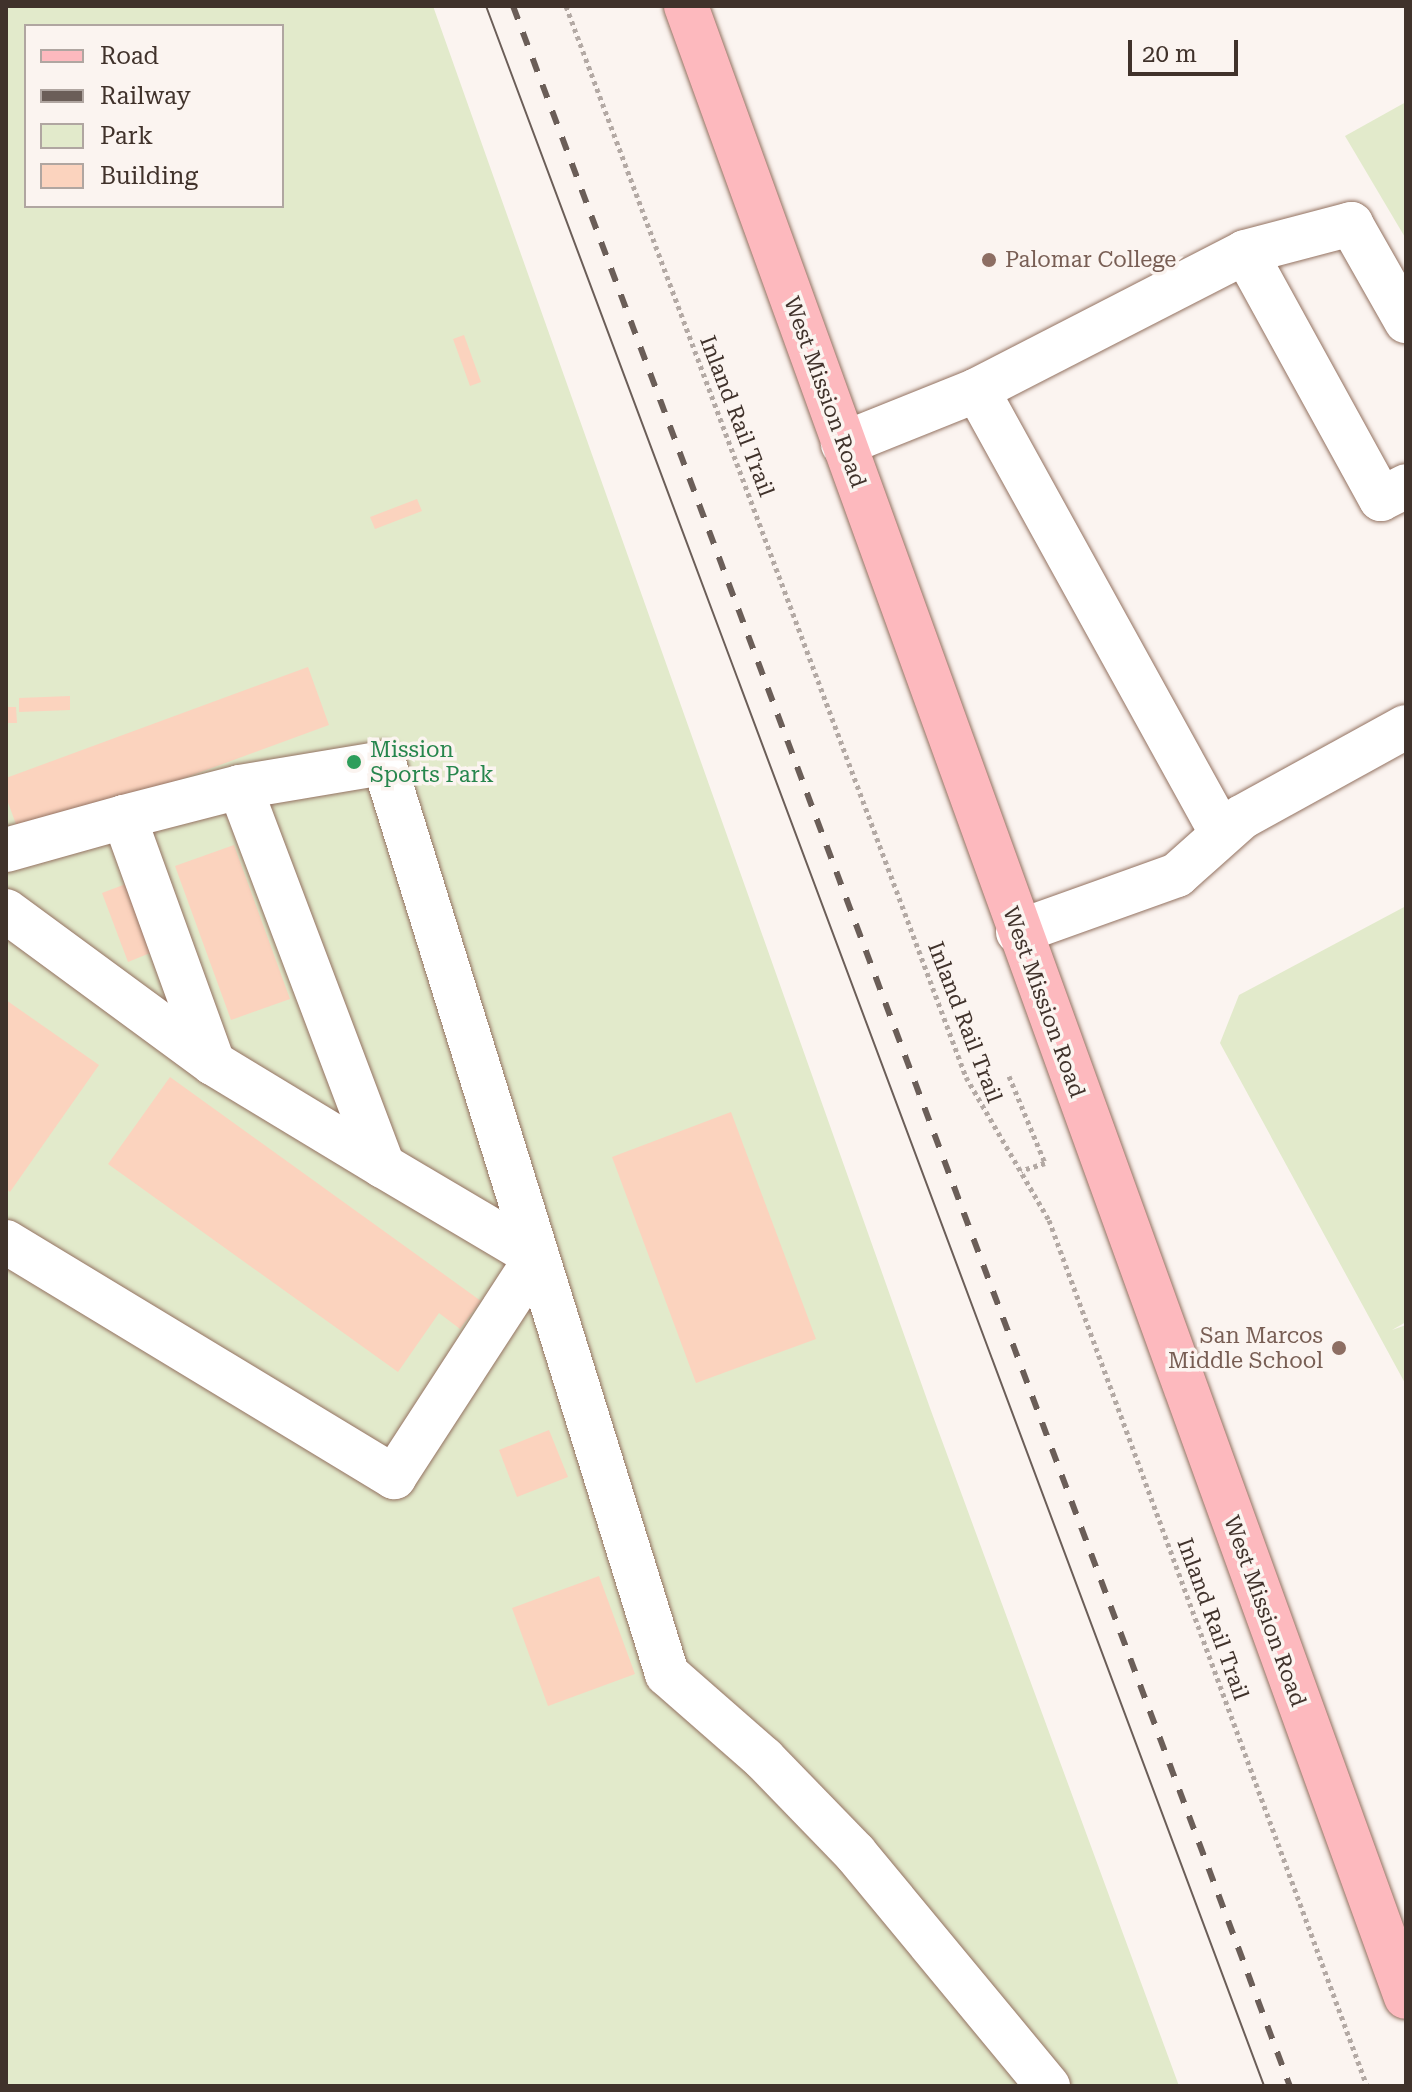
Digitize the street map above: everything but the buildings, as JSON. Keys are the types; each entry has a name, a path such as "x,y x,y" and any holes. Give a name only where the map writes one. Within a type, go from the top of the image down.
{"main road":[{"name":"West Mission Road","path":"686,6 1018,932 1406,1997"}],"street":[{"path":"843,444 977,390 1245,252 1351,224 1406,321"},
{"path":"1245,252 1381,499 1406,486"},
{"path":"977,390 1222,834"},
{"path":"1018,932 1177,875 1242,817 1406,727"},
{"path":"6,850 240,787 384,763 667,1674 764,1759 855,1853 1048,2086"},
{"path":"240,787 383,1166"},
{"path":"124,817 213,1063"},
{"path":"6,911 213,1063 537,1257"},
{"path":"6,1242 394,1477 537,1257"}],"path":[{"name":"Inland Rail Trail","path":"566,6 966,1077 1054,1235 1367,2086"},
{"path":"1009,1076 1045,1163 1021,1171"}],"green space":[{"name":"Mission Sports Park","path":"6,6 433,6 930,1408 1179,2086 6,2086"},
{"path":"1406,102 1406,239 1345,136"},
{"path":"1406,906 1406,1322 1392,1330 1406,1325 1406,1385 1220,1043 1239,995"}],"tram line":[{"path":"486,6 1264,2086"}],"railway":[{"path":"513,6 1290,2086"}],"place":[{"name":"Palomar College","path":"989,260"},
{"name":"Mission Sports Park","path":"354,762"},
{"name":"San Marcos Middle School","path":"1339,1348"}]}
